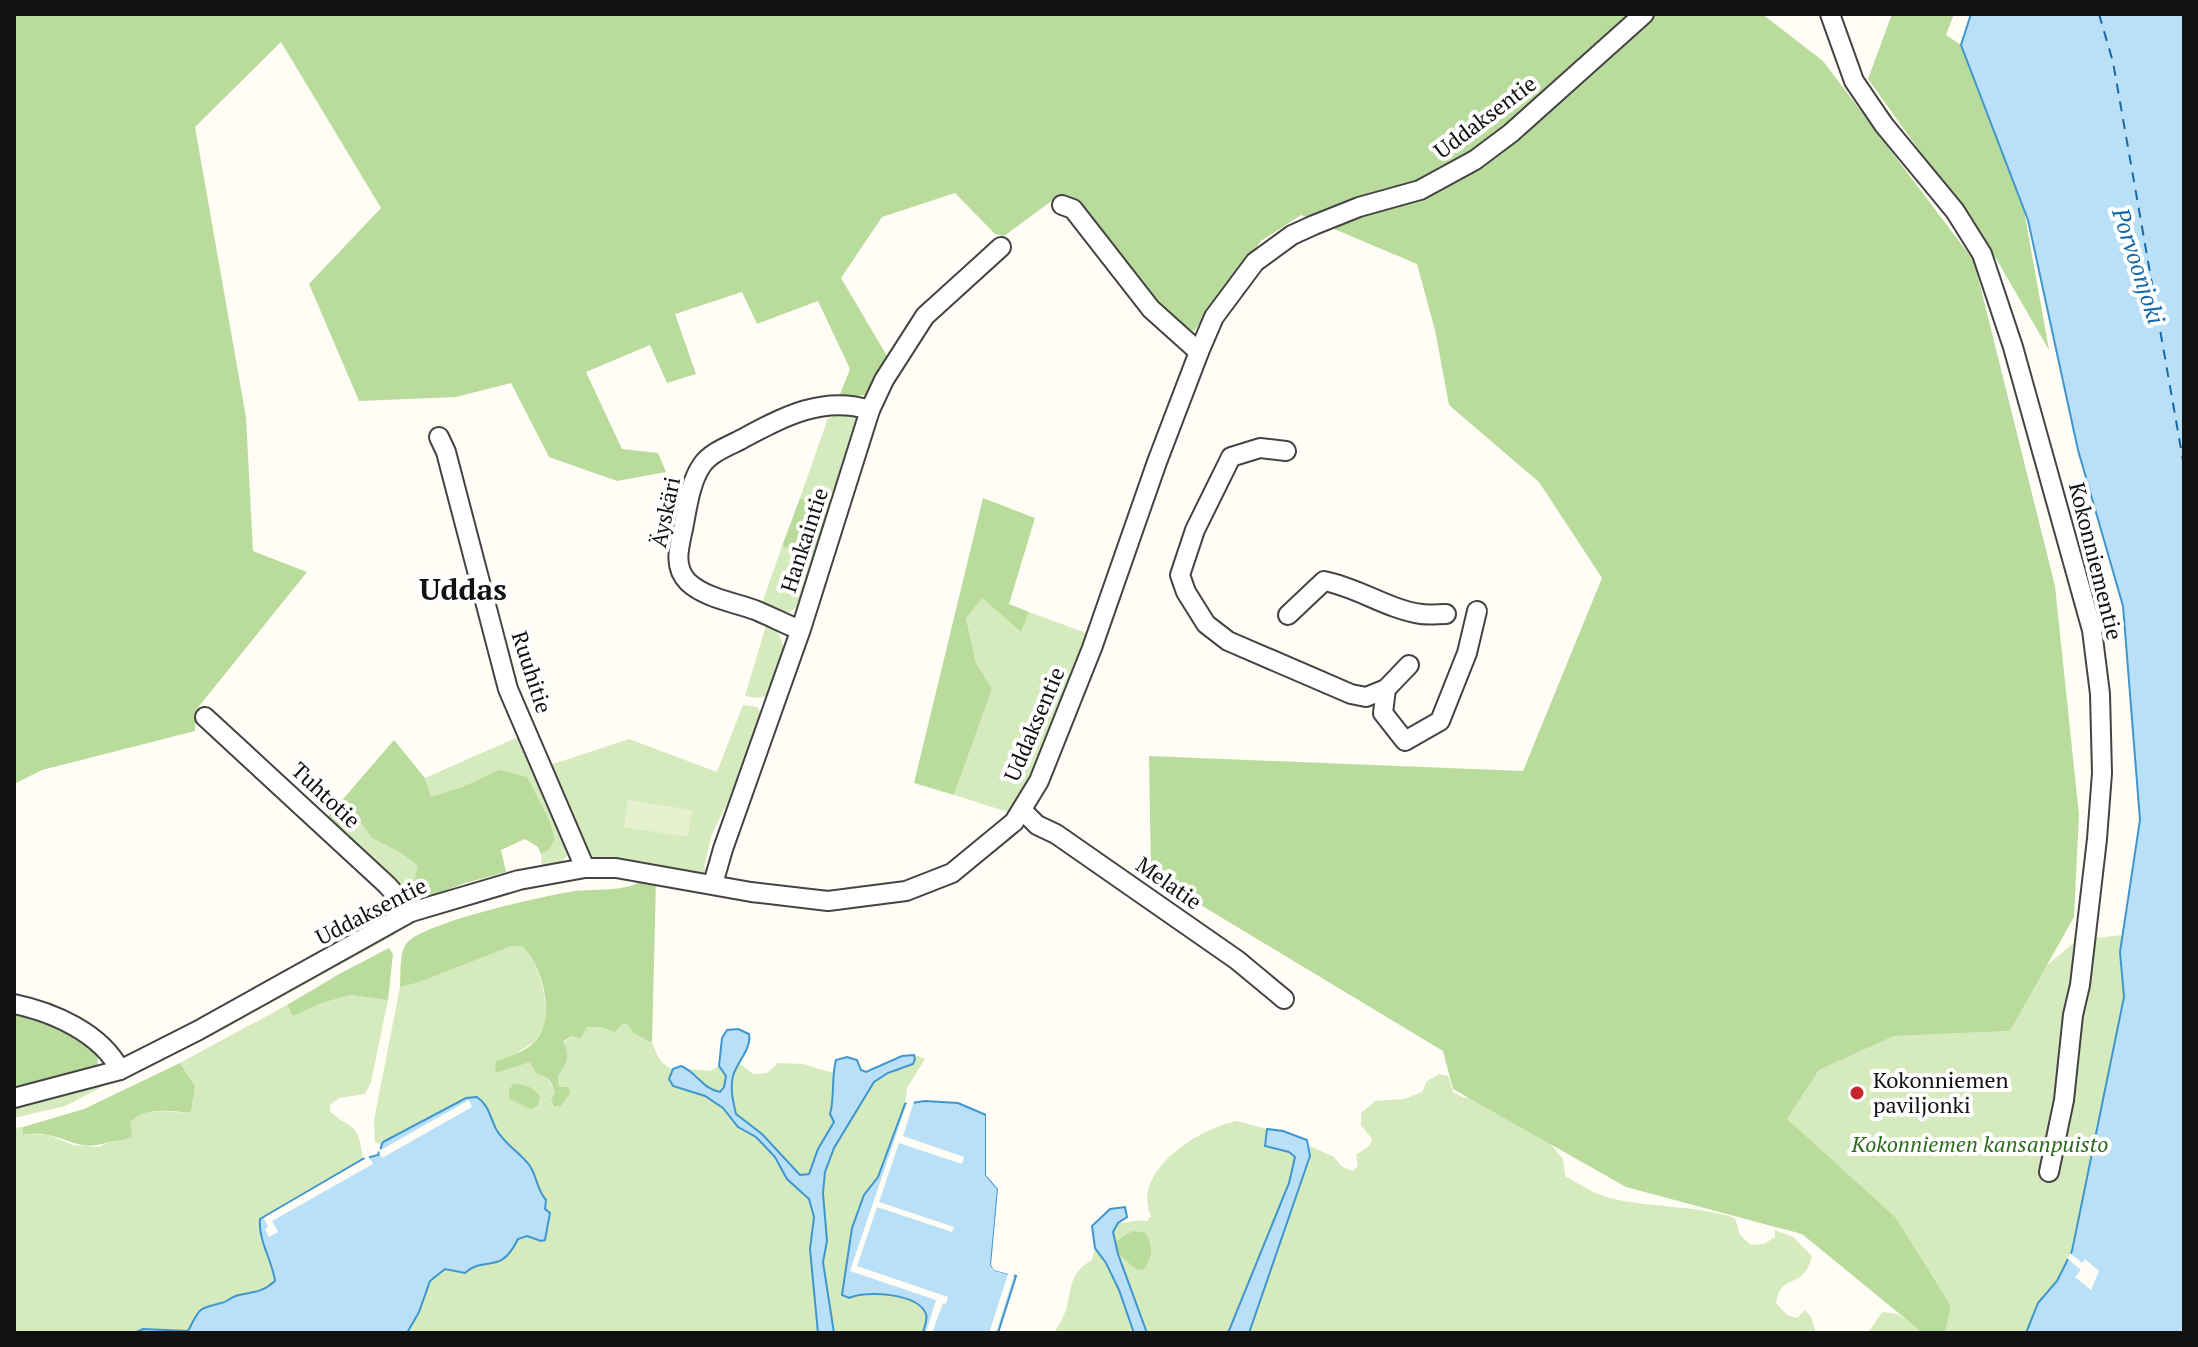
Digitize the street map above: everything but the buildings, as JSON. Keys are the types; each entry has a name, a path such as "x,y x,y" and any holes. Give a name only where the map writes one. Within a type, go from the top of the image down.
{"street":[{"name":"Uddaksentie","path":"14,1098 120,1070 199,1030 411,912 481,890 585,868 616,868 789,898 828,901 906,891 952,873 992,842 1023,811 1039,781 1092,648 1199,352 1214,317 1255,262 1292,235 1359,207 1420,190 1475,160 1511,133 1644,14"},
{"name":"Kokonniementie","path":"1830,14 1854,81 1884,125 1955,211 1982,254 2013,347 2092,630 2100,694 2102,773 2097,839 2064,1100 2049,1172"},
{"path":"1062,205 1073,209 1165,324 1199,352"},
{"name":"Hankaintie","path":"713,884 800,630 870,410 884,380 925,316 1001,247"},
{"name":"Äyskäri","path":"800,630 702,592 686,580 680,571 677,556 690,497 699,469 708,457 778,419 835,404 870,410"},
{"name":"Ruuhitie","path":"439,437 449,464 508,689 585,868"},
{"path":"1286,451 1260,448 1231,457 1195,530 1180,575 1186,592 1206,624 1228,641 1351,694 1366,697 1386,689 1409,665"},
{"path":"1288,615 1324,581 1420,614 1446,614"},
{"path":"1386,689 1383,713 1405,741 1440,721 1467,653 1477,611"},
{"name":"Tuhtotie","path":"205,717 387,885 411,912"},
{"name":"Melatie","path":"1023,811 1037,825 1056,834 1237,960 1284,999"},
{"path":"14,1004 45,1012 75,1027 105,1049 120,1070"}],"green space":[{"path":"14,14 1762,14 1823,61 1974,261 2055,586 2079,815 2074,917 2010,1031 1894,1036 1819,1070 1787,1119 1896,1218 1951,1306 1945,1333 1923,1333 1802,1234 1626,1187 1453,1089 1443,1051 1151,875 1149,756 1523,771 1602,578 1539,482 1449,405 1435,330 1417,264 1301,215 1261,241 1194,331 1177,325 1074,201 1057,197 1004,236 995,234 955,193 882,217 841,278 887,356 869,395 839,397 850,369 818,301 757,324 742,292 675,314 696,374 667,383 650,345 586,372 622,449 658,453 666,472 617,481 549,457 511,383 456,397 359,401 309,284 381,208 281,42 195,127 246,417 253,551 307,572 196,710 195,731 42,770 14,784"},
{"path":"1892,14 1954,14 1946,35 1961,45 2024,210 2049,350 1994,255 1868,79"},
{"path":"852,411 860,417 831,508 800,498 828,418"},
{"path":"800,498 831,508 815,558 782,546"},
{"path":"983,498 1035,518 1009,604 1029,612 1021,632 982,598 966,618 976,663 992,689 954,795 914,783"},
{"path":"782,546 815,558 800,602 788,612 779,613 761,606"},
{"path":"981,597 1021,632 1029,612 1086,633 1043,752 1008,812 954,795 992,689 976,663 966,618"},
{"path":"767,622 781,639 781,665 769,695 758,698 745,696"},
{"path":"743,705 757,707 763,716 733,792 712,834 704,867 709,873 707,876 639,863 601,862 591,858 550,765 629,739 717,772"},
{"path":"518,737 569,851 555,865 542,867 541,854 547,851 465,786 431,797 425,778"},
{"path":"394,740 425,778 431,797 499,770 527,777 549,820 555,840 541,854 538,847 525,839 501,850 506,872 435,895 422,894 413,886 418,866 401,853 372,838 360,822 345,820 336,828 325,820"},
{"path":"628,800 692,810 688,837 624,827"},
{"path":"345,820 360,822 372,838 401,853 419,867 422,894 435,895 422,902 403,892 336,828"},
{"path":"646,878 656,880 652,1043 633,1033 629,1025 622,1024 615,1032 601,1027 587,1027 581,1038 571,1036 563,1042 567,1051 566,1060 558,1076 559,1087 569,1087 570,1094 560,1107 553,1106 551,1100 555,1092 551,1083 537,1074 530,1062 495,1073 496,1062 531,1045 544,1024 546,1010 542,981 530,955 522,946 512,946 400,987 401,959 406,944 434,928 533,899 569,892 620,888"},
{"path":"393,929 396,934 222,1030 116,1082 114,1077"},
{"name":"Kokonniemen kansanpuisto","path":"2123,935 2120,952 2124,997 2072,1252 2057,1281 2039,1333 1945,1333 1951,1306 1787,1119 1819,1070 1894,1036 2010,1031 2045,967 2077,940"},
{"path":"512,946 522,946 528,953 539,975 545,1000 544,1023 539,1036 516,1053 544,1074 555,1092 552,1106 560,1107 570,1094 559,1087 563,1043 572,1036 581,1037 587,1027 614,1031 622,1024 630,1025 633,1033 652,1043 662,1062 673,1069 669,1079 673,1086 705,1096 723,1108 738,1127 756,1137 775,1157 787,1179 809,1199 814,1217 810,1249 818,1333 398,1333 424,1285 445,1269 465,1273 500,1258 518,1239 526,1236 541,1241 546,1200 534,1174 497,1133 484,1101 477,1097 459,1101 381,1145 375,1142 374,1120 400,987"},
{"path":"389,948 393,954 388,1000 350,995 293,1016 287,1005"},
{"path":"350,995 388,1000 371,1082 365,1094 339,1098 330,1105 330,1111 357,1133 363,1159 260,1219 260,1238 273,1269 275,1296 185,1333 14,1333 14,1128 23,1127 23,1134 48,1135 73,1145 99,1147 111,1141 139,1113 191,1113 195,1086 180,1063 287,1005 293,1016"},
{"path":"14,1012 52,1023 81,1037 97,1055 97,1067 14,1090"},
{"path":"914,1055 925,1059 907,1088 905,1104 878,1177 864,1195 852,1228 842,1294 849,1298 867,1294 890,1295 913,1302 926,1314 923,1333 834,1333 823,1262 827,1241 823,1193 825,1172 834,1148 875,1082 915,1059"},
{"path":"738,1062 753,1074 767,1073 778,1063 803,1064 833,1073 834,1100 830,1114 834,1122 818,1149 809,1174 800,1175 793,1171 762,1134 736,1114 733,1088"},
{"path":"180,1063 195,1086 191,1113 159,1111 143,1114 130,1122 132,1136 91,1146 45,1134 23,1134 23,1127 84,1109"},
{"path":"719,1066 726,1075 720,1092 701,1084 698,1076 688,1069 710,1071"},
{"path":"1439,1074 1448,1076 1453,1092 1464,1098 1483,1096 1548,1141 1563,1159 1565,1176 1593,1191 1610,1198 1735,1218 1740,1235 1751,1245 1764,1244 1775,1237 1775,1230 1793,1237 1812,1256 1803,1274 1782,1287 1776,1303 1787,1315 1797,1318 1805,1310 1816,1333 1249,1333 1310,1156 1310,1146 1334,1157 1341,1166 1353,1171 1358,1166 1356,1155 1370,1145 1372,1139 1361,1125 1361,1113 1375,1101 1404,1099 1422,1092 1427,1081"},
{"path":"102,1082 102,1087 65,1106 14,1118 14,1106"},
{"path":"513,1084 525,1085 535,1091 540,1097 538,1105 531,1109 509,1099"},
{"path":"1237,1121 1267,1129 1265,1146 1289,1152 1295,1157 1289,1183 1228,1333 1147,1333 1118,1254 1137,1270 1132,1231 1115,1242 1113,1232 1118,1223 1147,1221 1151,1216 1147,1199 1151,1183 1172,1154 1205,1132"},
{"path":"1132,1231 1146,1233 1150,1243 1150,1256 1144,1269 1137,1270 1118,1254 1115,1242"},
{"path":"1095,1248 1113,1278 1134,1333 1054,1333 1066,1310 1075,1275 1092,1260"},
{"path":"1882,1312 1898,1314 1925,1333 1868,1333"}],"water":[{"name":"Porvoonjoki","path":"1971,14 2184,14 2184,1333 2026,1333 2038,1303 2057,1281 2072,1251 2124,997 2120,952 2140,820 2123,606 2078,450 2028,220 1961,45"},
{"path":"738,1029 749,1034 749,1039 733,1076 736,1114 762,1134 800,1175 809,1174 818,1149 834,1122 830,1114 836,1060 847,1057 857,1060 861,1070 866,1072 902,1056 914,1055 913,1064 874,1082 834,1148 825,1172 823,1193 827,1241 823,1262 834,1333 818,1333 810,1249 814,1217 809,1199 787,1179 775,1157 756,1137 738,1127 723,1108 705,1096 673,1086 669,1079 673,1069 681,1066 708,1087 720,1092 726,1076 719,1066 722,1038 727,1030"},
{"path":"477,1097 487,1107 499,1134 532,1170 546,1200 545,1209 550,1213 545,1240 527,1236 518,1239 505,1258 465,1273 445,1269 430,1281 419,1312 407,1333 134,1333 143,1329 188,1331 203,1308 271,1285 275,1281 261,1235 260,1219 363,1159 378,1155 383,1142 466,1098"},
{"path":"925,1101 958,1103 986,1115 986,1175 998,1189 991,1265 995,1270 1016,1276 998,1333 923,1333 926,1314 913,1302 890,1295 867,1294 849,1298 842,1295 852,1228 864,1195 878,1177 905,1104"},
{"path":"1267,1129 1307,1140 1310,1156 1249,1333 1228,1333 1289,1183 1295,1157 1289,1152 1265,1146"},
{"path":"1125,1207 1127,1217 1118,1223 1113,1232 1147,1333 1134,1333 1119,1290 1095,1248 1092,1226 1110,1209"}],"pier":[{"path":"469,1100 472,1107 382,1158 376,1145 381,1150"},
{"path":"908,1100 914,1102 903,1136 964,1157 962,1164 899,1143 879,1202 954,1227 952,1232 877,1207 857,1266 948,1297 932,1333 926,1333 936,1300 850,1271"},
{"path":"986,1111 990,1114 990,1174 1002,1189 995,1263 1015,1272 996,1333 989,1333 1008,1274 994,1270 991,1265 998,1189 986,1175"},
{"path":"363,1154 367,1154 373,1164 272,1221 278,1232 269,1237 264,1218 365,1159"},
{"path":"2070,1253 2082,1263 2085,1259 2099,1271 2091,1290 2075,1277 2081,1270 2067,1258"}],"ferry route":[{"path":"2099,14 2113,62 2184,466"}],"place":[{"name":"Kokonniemen paviljonki","path":"1857,1093"}],"district":[{"name":"Uddas","path":"463,590"}]}
